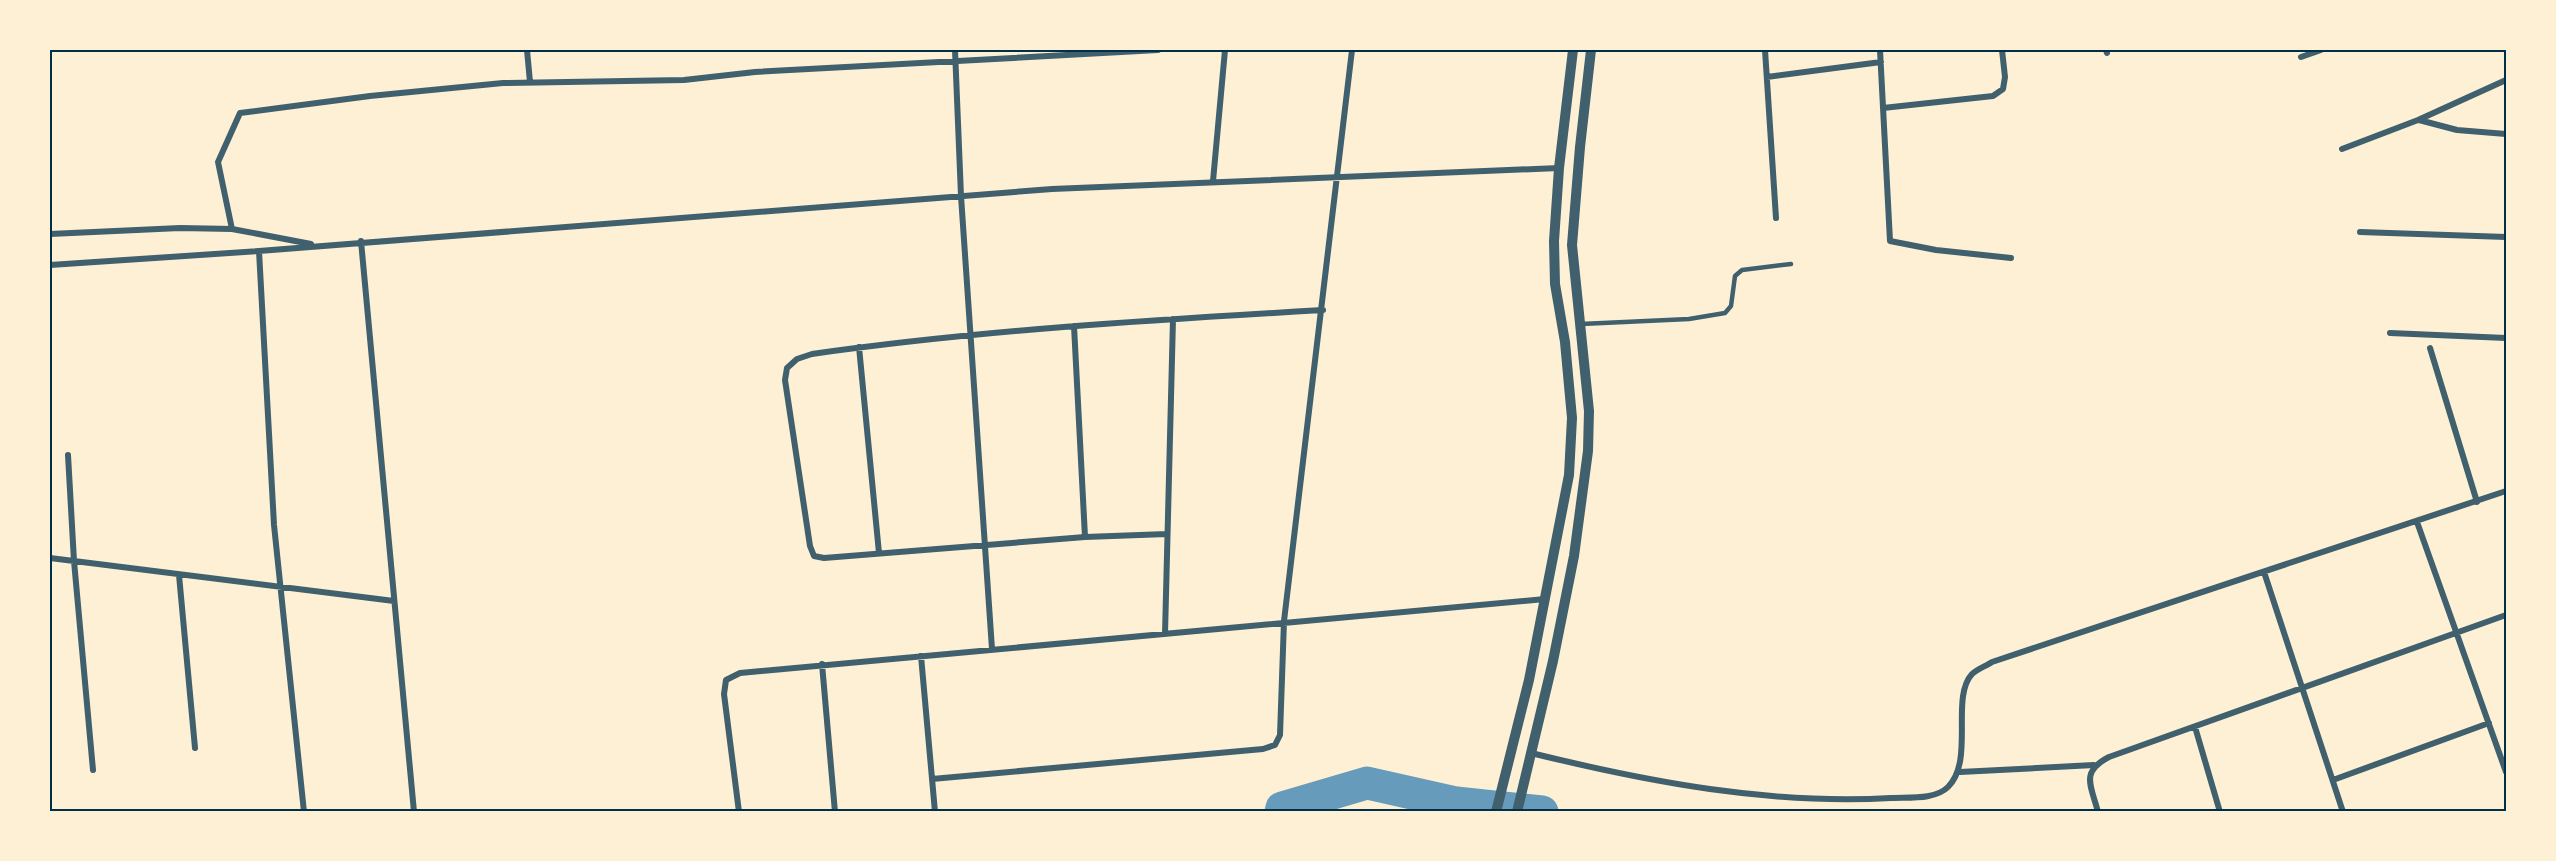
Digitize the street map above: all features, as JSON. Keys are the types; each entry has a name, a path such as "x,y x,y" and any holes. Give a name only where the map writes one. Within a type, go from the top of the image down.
{"street":[{"path":"526,50 530,82"},
{"path":"955,50 962,196 992,649"},
{"path":"232,229 218,162 240,113 381,94 530,82 684,80 755,72 956,62 1053,52 1158,50"},
{"path":"1213,181 1224,50"},
{"path":"932,779 1263,749 1275,745 1280,735 1284,621 1323,310 1352,50"},
{"path":"1496,812 1546,598 1569,476 1572,418 1565,342 1555,284 1554,241 1559,168 1573,50"},
{"path":"1517,812 1574,556 1588,451 1589,411 1572,245 1591,50"},
{"path":"1765,50 1776,218"},
{"path":"1880,50 1890,241 1936,250 2011,258"},
{"path":"1883,108 1993,96 2003,89 2005,77 2002,50"},
{"path":"2301,57 2321,50"},
{"path":"1767,77 1881,62"},
{"path":"2342,149 2418,120 2506,80"},
{"path":"2418,120 2457,130 2506,134"},
{"path":"50,265 259,251 361,241 1052,189 1559,168"},
{"path":"50,234 180,228 232,229 318,245"},
{"path":"2360,232 2506,237"},
{"path":"361,241 414,812"},
{"path":"259,251 274,525 304,812"},
{"path":"1167,534 984,544 824,558 814,556 810,546 785,380 787,368 797,359 812,354 859,347 1074,326 1323,310"},
{"path":"1165,634 1173,319"},
{"path":"1074,326 1085,537"},
{"path":"2390,333 2506,338"},
{"path":"859,347 879,553"},
{"path":"2430,348 2477,502"},
{"path":"68,455 74,561 93,770"},
{"path":"1531,753 1678,785 1796,798 1862,800 1930,796 1947,789 1959,772 1965,691 1972,674 1992,662 2506,491"},
{"path":"2417,522 2506,772"},
{"path":"50,558 394,601"},
{"path":"2264,572 2343,812"},
{"path":"179,575 195,748"},
{"path":"739,812 724,694 726,680 740,673 1546,598"},
{"path":"1959,772 2094,765 2109,757 2506,615"},
{"path":"921,656 935,812"},
{"path":"822,664 835,812"},
{"path":"2333,780 2489,723"},
{"path":"2195,727 2220,812"},
{"path":"2094,765 2090,775 2098,812"}],"lane":[{"path":"1579,324 1689,319 1718,315 1725,313 1731,306 1735,276 1742,270 1791,264"}],"waterway":[{"path":"1281,812 1282,808 1367,783 1456,803 1542,812"}]}
